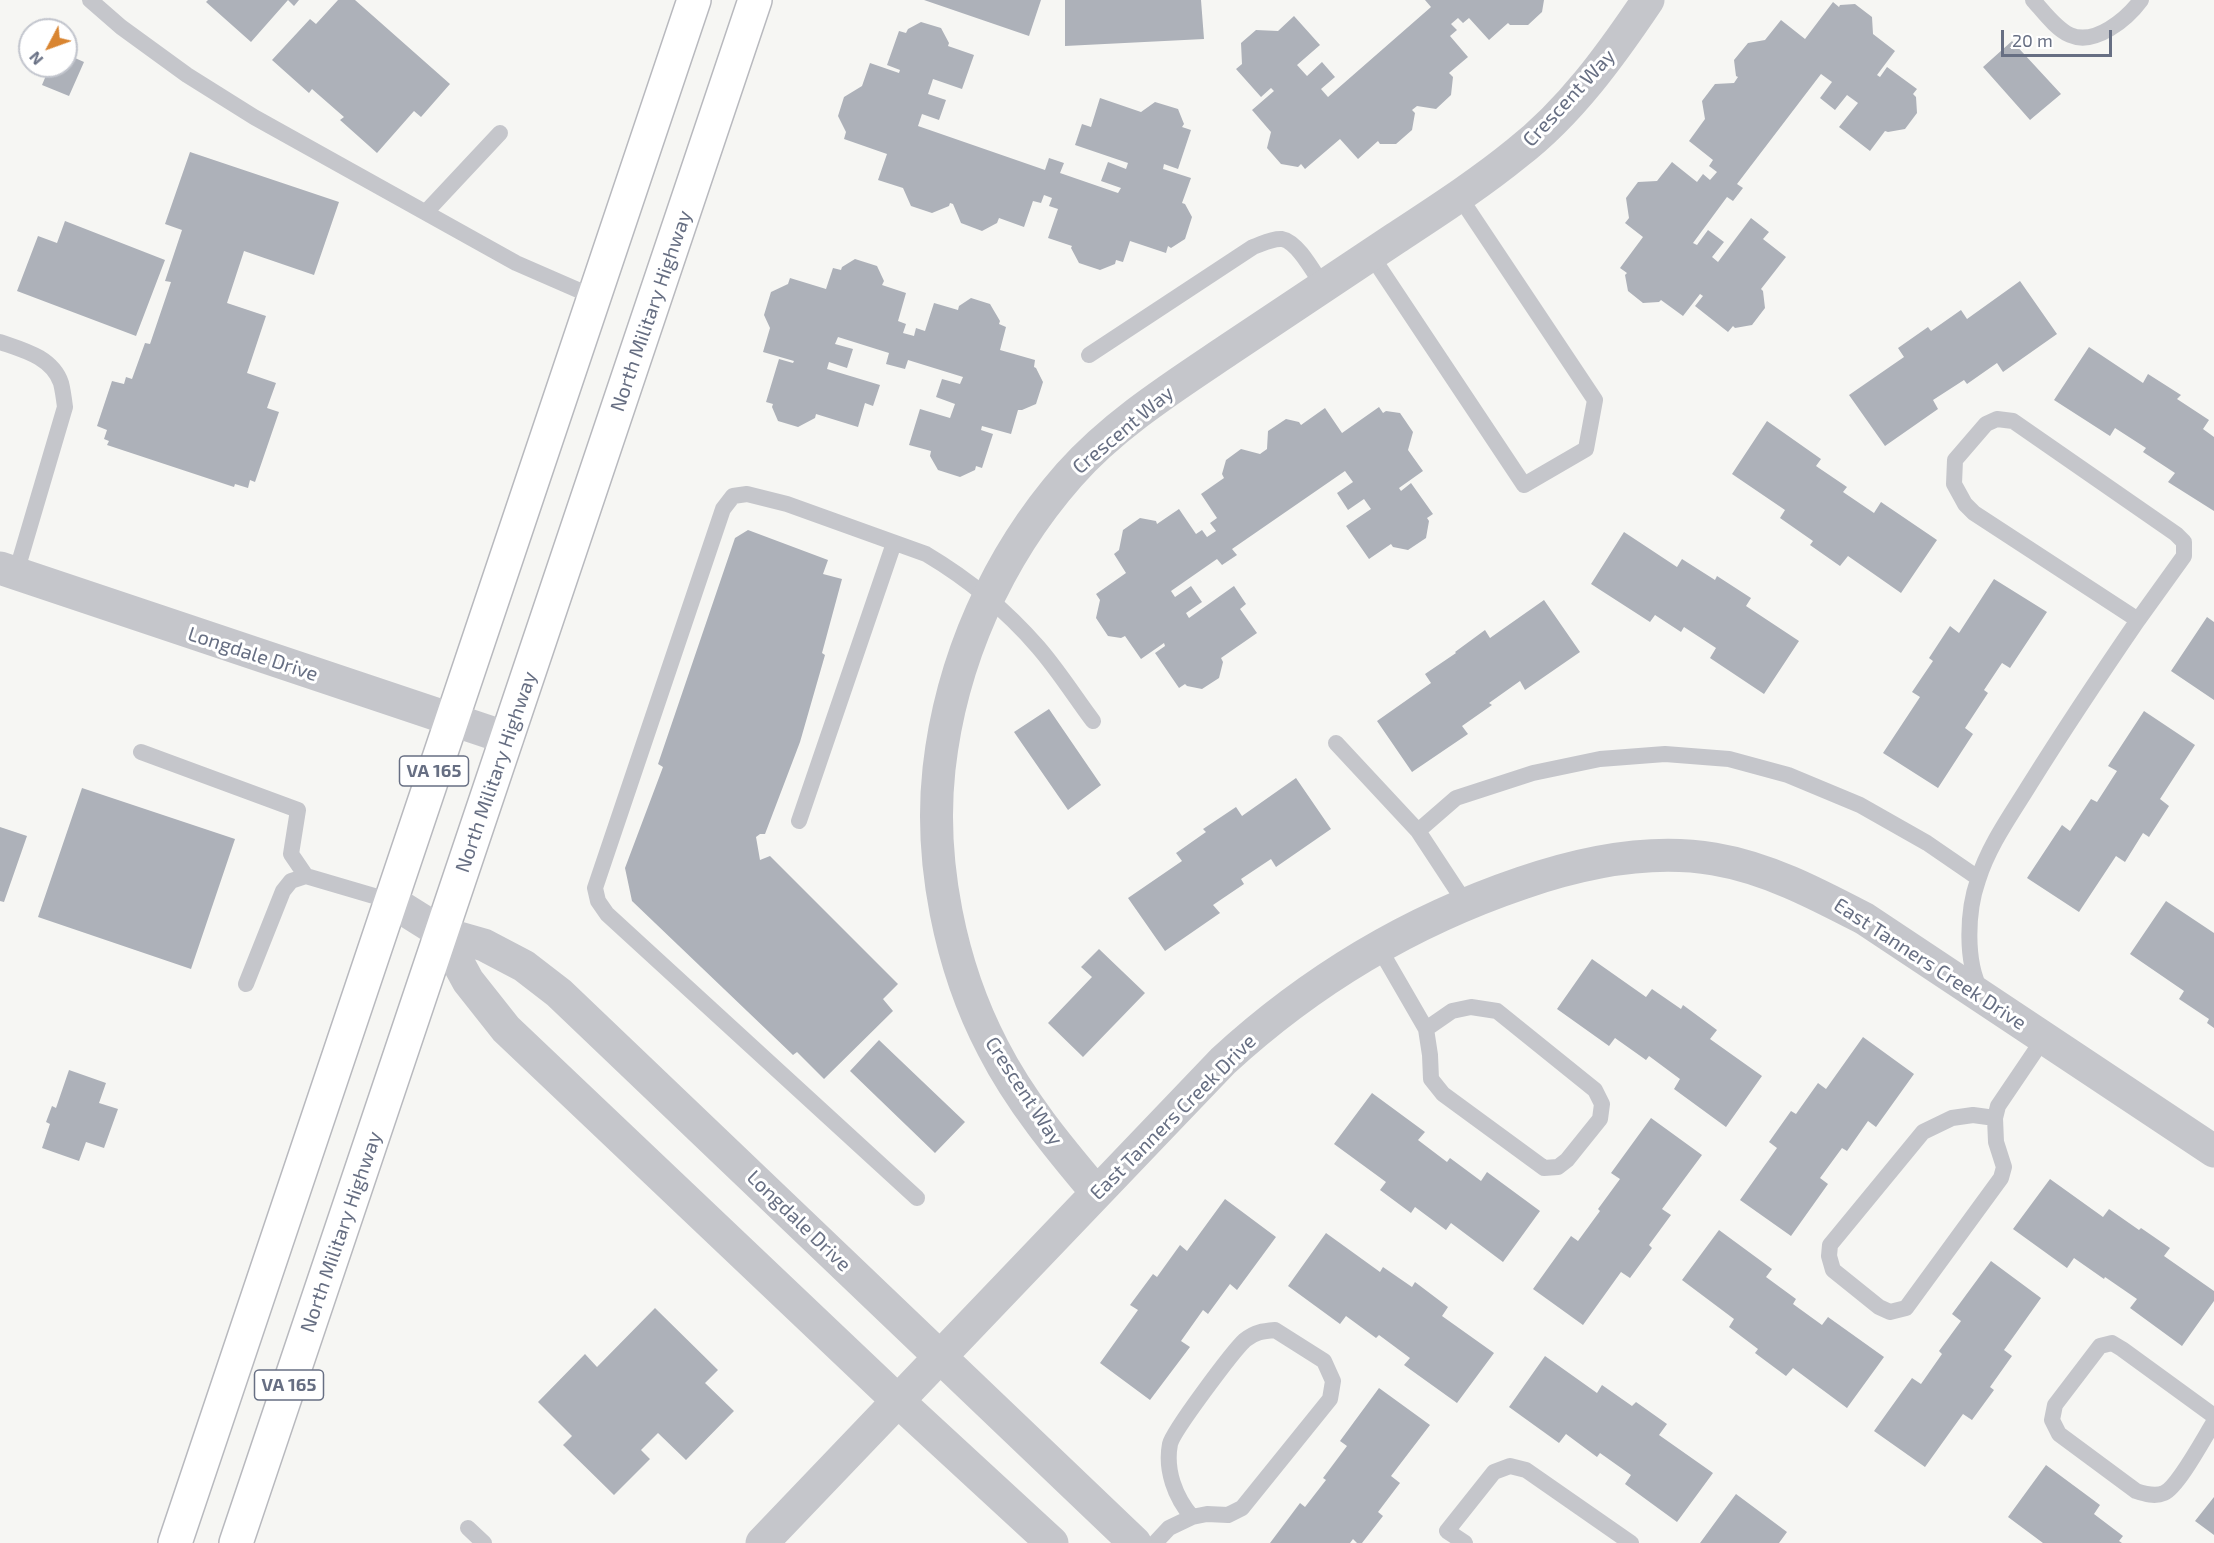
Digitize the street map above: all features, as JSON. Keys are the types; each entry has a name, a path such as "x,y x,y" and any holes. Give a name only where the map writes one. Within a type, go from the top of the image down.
{"main road":[{"name":"VA 165","path":"175,1543 694,0"},
{"name":"North Military Highway","path":"236,1543 755,0"}],"street":[{"name":"Crescent Way","path":"1097,1193 1045,1131 993,1048 970,996 950,930 939,862 935,807 943,738 959,670 988,597 1026,530 1070,474 1103,441 1172,387 1459,196 1519,152 1561,113 1617,46 1648,0"},
{"name":"Longdale Drive","path":"8,571 507,738"},
{"name":"East Tanners Creek Drive","path":"762,1543 1223,1061 1248,1038 1317,984 1378,946 1466,904 1557,871 1600,861 1656,855 1712,858 1748,866 1814,892 1865,919 2214,1151"},
{"name":"Longdale Drive","path":"391,901 441,933 484,945 524,966 560,993 1135,1543"},
{"name":"Longdale Drive","path":"441,933 468,981 507,1029 898,1401 1052,1543"}],"lane":[{"path":"90,0 121,27 206,87 254,117 516,263 594,297"},
{"path":"2033,0 2070,35 2090,38 2106,31 2135,9 2141,0"},
{"path":"426,212 500,133"},
{"path":"1371,255 1524,485 1586,448 1595,400 1459,196"},
{"path":"1089,355 1253,247 1269,241 1282,239 1294,244 1323,286"},
{"path":"0,342 45,361 60,381 65,407 8,571"},
{"path":"1984,997 1975,981 1969,942 1973,895 1993,844 2091,688 2184,556 2184,542 2176,534 2013,421 1997,419 1986,424 1955,460 1954,484 1965,504 1974,513 2138,620"},
{"path":"917,1198 607,914 598,901 595,888 723,509 733,496 747,494 787,504 926,554 988,597 1039,648 1093,721"},
{"path":"799,821 894,543"},
{"path":"1336,743 1418,831 1466,904"},
{"path":"141,752 298,810 291,854 306,876"},
{"path":"1418,831 1456,798 1533,773 1600,759 1654,754 1729,759 1788,775 1860,805 1927,843 1978,878"},
{"path":"246,984 283,891 291,881 306,876 391,901"},
{"path":"1378,946 1426,1029 1431,1079 1443,1094 1544,1168 1558,1167 1567,1160 1600,1119 1602,1104 1595,1090 1497,1011 1471,1006 1452,1011 1426,1029"},
{"path":"1995,1118 1973,1115 1952,1118 1923,1132 1830,1245 1829,1256 1833,1269 1879,1307 1890,1312 1906,1308 2001,1178 2004,1167 1996,1142 1995,1118 1998,1106 2044,1038"},
{"path":"1155,1543 1168,1528 1192,1517 1207,1514 1228,1515 1242,1508 1330,1399 1333,1381 1324,1361 1275,1330 1258,1332 1245,1341 1194,1405 1170,1442 1169,1463 1174,1489 1184,1508 1192,1517"},
{"path":"2214,1416 2112,1343 2100,1346 2055,1405 2052,1420 2059,1434 2136,1491 2148,1495 2163,1494 2174,1486 2214,1422"},
{"path":"1465,1543 1442,1537 1494,1472 1510,1466 1526,1470 1631,1543"},
{"path":"468,1528 484,1543"}],"building":[{"path":"208,0 288,0 251,42 206,2"},
{"path":"288,0 299,0 294,6"},
{"path":"338,0 355,0 450,84 421,117 414,111 377,153 340,120 344,117 312,89 309,93 272,60 310,19 316,24"},
{"path":"924,0 1041,0 1029,36"},
{"path":"1065,0 1201,0 1204,39 1065,46"},
{"path":"1425,0 1544,0 1542,12 1528,25 1508,23 1489,40 1469,18 1463,23 1458,18 1451,24 1457,30 1450,36 1468,57 1449,73 1453,77 1451,95 1436,109 1417,106 1412,110 1415,113 1412,130 1396,144 1380,144 1378,141 1358,159 1340,139 1305,169 1301,164 1298,167 1281,164 1267,148 1271,132 1252,110 1274,91 1271,88 1261,97 1236,69 1242,64 1241,43 1256,30 1278,31 1294,16 1320,45 1297,65 1307,76 1322,62 1335,77 1321,89 1328,97 1431,7"},
{"path":"1833,2 1839,7 1855,4 1872,17 1873,34 1895,51 1877,75 1880,77 1887,67 1917,89 1913,94 1916,97 1917,113 1905,129 1885,131 1870,151 1839,127 1858,103 1847,95 1835,110 1820,98 1832,82 1821,74 1737,184 1743,188 1733,201 1727,197 1693,243 1697,245 1708,230 1724,242 1712,257 1718,262 1751,218 1769,232 1763,239 1786,257 1761,289 1765,308 1752,325 1735,328 1733,326 1728,332 1695,306 1703,296 1700,294 1683,316 1661,300 1643,303 1628,291 1625,275 1627,273 1620,268 1643,237 1625,223 1629,218 1626,198 1638,182 1657,181 1672,162 1697,182 1703,174 1710,180 1717,172 1709,166 1713,160 1689,141 1705,119 1702,101 1715,84 1734,83 1738,77 1734,60 1748,43 1765,40 1781,20 1805,39"},
{"path":"921,22 941,28 949,43 948,46 974,55 962,89 933,79 928,94 946,100 939,120 922,114 918,126 1045,170 1049,158 1064,163 1060,173 1118,193 1121,188 1101,181 1108,162 1126,169 1128,163 1075,145 1082,124 1091,127 1100,98 1141,112 1155,102 1178,109 1184,124 1182,127 1191,130 1178,169 1164,164 1163,169 1191,178 1182,203 1185,204 1192,217 1185,239 1171,248 1168,246 1166,253 1130,241 1123,262 1116,260 1115,264 1100,270 1079,263 1072,246 1048,238 1058,209 1049,206 1052,198 1044,195 1041,203 1033,201 1024,227 999,218 997,223 982,231 961,223 953,204 950,203 949,206 932,213 911,206 903,188 878,180 887,154 844,139 846,132 838,116 844,97 862,86 870,63 899,73 900,70 887,65 899,31 906,33 908,29"},
{"path":"2012,41 2061,94 2030,120 1983,67"},
{"path":"78,59 84,62 78,76"},
{"path":"45,78 77,78 69,96 42,85"},
{"path":"190,152 339,202 314,275 244,251 227,303 266,316 247,373 276,383 267,408 279,412 255,482 250,480 248,488 235,484 234,487 107,445 109,441 104,439 107,430 97,426 112,381 124,384 126,377 132,379 145,343 150,344 171,282 165,281 182,230 165,224"},
{"path":"65,221 165,260 136,336 17,291 38,236 57,243"},
{"path":"855,259 877,266 884,281 882,285 906,293 898,321 906,324 903,333 914,336 916,328 925,331 934,303 958,310 959,306 971,298 990,304 1000,321 999,324 1006,327 1000,350 1035,360 1034,367 1043,382 1036,404 1018,410 1011,434 982,426 981,430 993,434 982,468 976,466 975,470 960,477 938,470 930,456 931,451 909,445 920,409 950,418 955,404 936,397 942,379 960,384 963,377 908,360 905,369 886,364 889,353 838,337 835,344 853,349 847,368 829,362 827,369 880,385 873,406 865,403 858,427 816,414 815,418 798,427 778,421 772,407 773,404 766,402 779,359 793,363 794,361 763,352 770,328 764,315 771,292 788,284 790,278 826,289 833,268 841,270"},
{"path":"2020,281 2057,334 2003,372 1997,363 1967,384 1964,380 1933,400 1938,409 1885,446 1849,395 1904,357 1898,348 1928,327 1931,331 1961,310 1967,319"},
{"path":"2089,347 2143,383 2148,374 2181,395 2177,399 2209,420 2203,429 2214,437 2214,511 2168,482 2175,473 2143,452 2146,448 2115,428 2110,436 2054,400"},
{"path":"1379,407 1383,413 1386,411 1400,413 1413,432 1408,450 1423,471 1399,488 1401,491 1411,483 1433,514 1427,518 1429,521 1426,538 1408,550 1393,547 1391,544 1369,559 1346,526 1371,509 1364,499 1348,510 1337,493 1353,482 1345,471 1232,549 1237,555 1222,565 1217,559 1171,591 1175,597 1191,586 1202,602 1186,613 1189,618 1234,586 1246,604 1240,609 1257,633 1221,658 1223,662 1219,678 1202,689 1185,684 1179,688 1155,653 1165,646 1164,643 1141,659 1125,636 1121,638 1108,636 1096,618 1100,600 1096,594 1126,573 1114,554 1119,550 1123,530 1140,518 1156,521 1157,524 1179,509 1196,534 1202,530 1207,537 1216,531 1210,523 1217,518 1201,494 1224,478 1222,474 1226,460 1241,449 1260,454 1267,449 1268,431 1286,419 1299,422 1301,425 1325,408 1342,433"},
{"path":"1767,421 1821,459 1816,466 1847,487 1843,492 1874,513 1881,502 1937,540 1901,593 1848,556 1840,566 1810,545 1813,541 1780,518 1785,510 1732,474"},
{"path":"748,530 828,560 823,574 842,579 822,653 825,655 800,742 765,834 756,837 760,860 770,856 898,984 883,999 893,1011 824,1079 797,1052 793,1055 632,901 625,868 663,767 658,764 735,538"},
{"path":"1624,532 1677,567 1682,559 1715,580 1717,576 1751,598 1746,606 1799,641 1764,694 1710,658 1716,648 1684,627 1681,632 1655,615 1650,622 1591,584"},
{"path":"1994,579 2047,612 2010,668 2002,663 1984,690 1988,693 1965,728 1973,734 1938,788 1883,753 1920,697 1912,692 1933,661 1929,658 1950,626 1959,633"},
{"path":"1544,600 1580,652 1525,690 1520,681 1489,703 1492,705 1462,726 1468,734 1412,772 1377,721 1431,683 1425,674 1485,630 1490,638"},
{"path":"2207,617 2214,622 2214,700 2171,671"},
{"path":"1049,709 1101,785 1068,810 1014,732"},
{"path":"2144,711 2195,745 2160,799 2169,806 2149,837 2143,833 2125,862 2116,856 2079,912 2027,878 2062,825 2070,831 2091,799 2097,802 2117,771 2108,766"},
{"path":"1296,778 1331,829 1276,867 1271,859 1241,879 1244,884 1213,905 1220,913 1165,951 1128,898 1182,861 1176,853 1206,832 1203,829 1236,807 1242,816"},
{"path":"82,788 235,839 191,969 38,917"},
{"path":"0,827 27,836 4,902 0,901"},
{"path":"2166,901 2214,933 2214,1028 2207,1023 2209,1019 2179,999 2184,991 2130,954"},
{"path":"1099,949 1145,993 1083,1057 1048,1023 1092,977 1081,967"},
{"path":"1592,959 1646,997 1652,989 1681,1009 1683,1005 1717,1030 1710,1039 1762,1076 1726,1127 1674,1089 1680,1079 1649,1056 1646,1060 1615,1038 1609,1046 1557,1009"},
{"path":"1863,1037 1914,1074 1876,1127 1868,1121 1847,1151 1842,1148 1820,1178 1828,1184 1791,1236 1740,1200 1777,1148 1769,1142 1791,1111 1796,1114 1818,1083 1826,1089"},
{"path":"879,1040 965,1122 935,1153 850,1071"},
{"path":"69,1070 106,1083 99,1103 118,1109 104,1148 86,1142 79,1161 42,1148 50,1124 46,1122 52,1106 56,1108"},
{"path":"1372,1093 1425,1132 1418,1140 1447,1162 1450,1158 1481,1181 1487,1172 1540,1211 1503,1262 1451,1223 1446,1230 1415,1207 1411,1213 1380,1190 1386,1182 1334,1144"},
{"path":"1651,1118 1702,1155 1662,1209 1671,1215 1649,1245 1652,1248 1630,1278 1621,1272 1583,1325 1533,1289 1571,1236 1578,1241 1600,1211 1598,1209 1620,1179 1611,1173"},
{"path":"2050,1179 2103,1217 2109,1209 2139,1230 2141,1228 2170,1248 2164,1256 2214,1291 2214,1301 2182,1346 2130,1308 2137,1299 2074,1258 2067,1268 2013,1229"},
{"path":"1225,1199 1276,1237 1237,1290 1230,1284 1208,1314 1203,1310 1181,1341 1190,1347 1150,1400 1100,1363 1138,1310 1130,1305 1153,1274 1157,1277 1180,1245 1187,1251"},
{"path":"1719,1230 1772,1269 1766,1277 1796,1299 1793,1304 1822,1325 1828,1317 1884,1357 1847,1408 1793,1368 1786,1376 1755,1353 1758,1349 1729,1327 1734,1319 1682,1280"},
{"path":"1326,1233 1380,1272 1383,1267 1412,1287 1415,1282 1448,1307 1442,1316 1494,1353 1457,1403 1404,1365 1410,1358 1379,1335 1376,1338 1346,1316 1340,1324 1288,1286"},
{"path":"1991,1261 2041,1298 2004,1350 2012,1356 1990,1387 1994,1390 1972,1420 1963,1414 1925,1467 1874,1431 1912,1378 1921,1384 1942,1354 1939,1351 1961,1321 1952,1314"},
{"path":"655,1308 718,1370 705,1383 734,1411 686,1460 658,1433 641,1450 650,1459 614,1495 563,1445 572,1436 538,1402 585,1354 597,1367"},
{"path":"1545,1356 1597,1393 1602,1385 1632,1406 1636,1402 1667,1424 1659,1435 1713,1473 1677,1522 1625,1484 1631,1475 1600,1453 1597,1457 1566,1434 1559,1443 1509,1407"},
{"path":"1379,1388 1430,1425 1391,1476 1400,1483 1378,1512 1383,1516 1362,1543 1357,1543 1353,1539 1350,1543 1270,1543 1300,1503 1305,1507 1326,1480 1323,1478 1347,1446 1340,1441"},
{"path":"2046,1465 2100,1505 2094,1514 2123,1536 2119,1541 2122,1543 2043,1543 2008,1517"},
{"path":"1736,1494 1787,1532 1779,1543 1700,1543"},
{"path":"2214,1497 2214,1535 2195,1521"}]}
